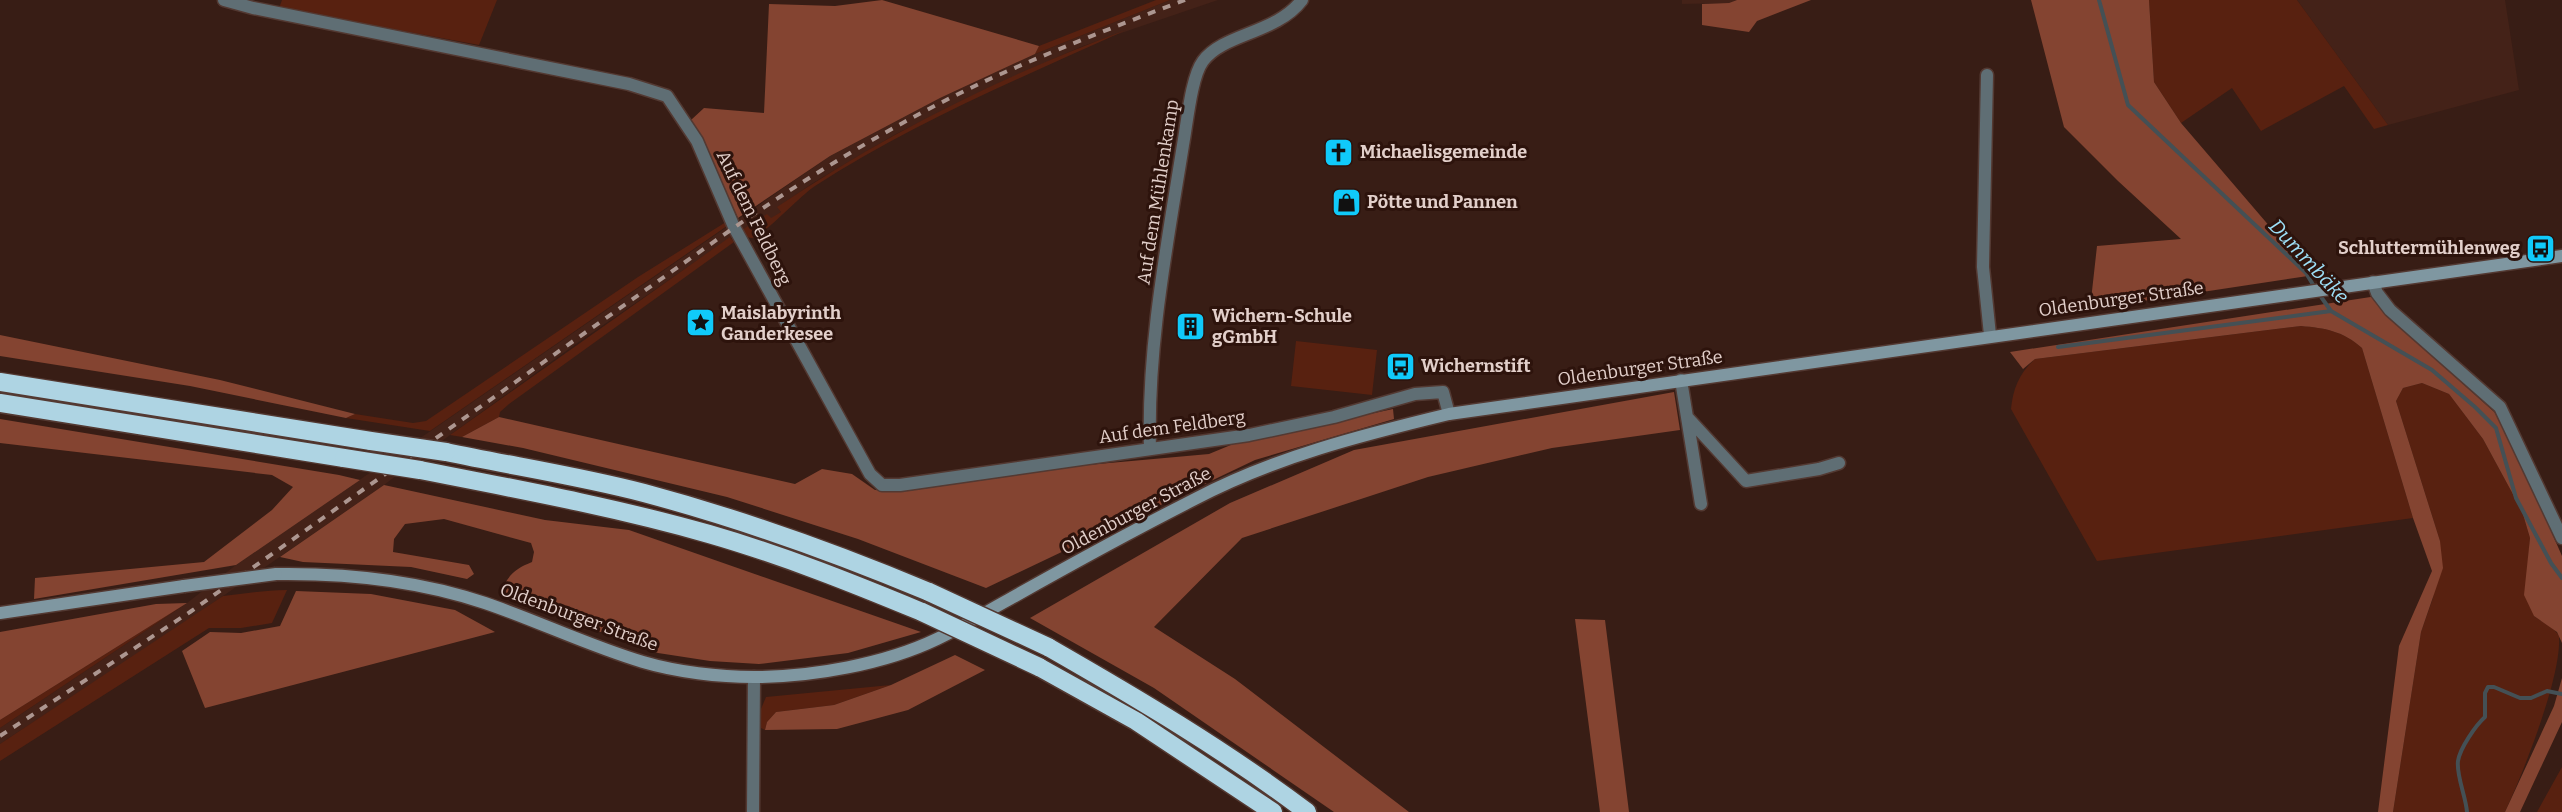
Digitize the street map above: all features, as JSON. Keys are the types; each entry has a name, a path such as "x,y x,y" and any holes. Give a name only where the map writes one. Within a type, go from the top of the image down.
{"highway":[{"path":"0,382 446,452 653,496 790,539 862,564 929,592 1048,647 1146,703 1307,812"},
{"path":"0,403 420,470 558,496 710,534 786,558 922,612 1039,667 1136,722 1273,812"}],"main road":[{"name":"Oldenburger Straße","path":"0,613 276,574 347,574 396,580 484,603 644,662 694,672 754,677 826,671 882,658 935,640 1197,497 1297,455 1348,438 1449,414 1990,335 2562,256"}],"street":[{"name":"Auf dem Feldberg","path":"224,0 253,8 629,84 667,96 697,141 734,227 864,464 870,474 882,485 900,485 1249,435 1334,417 1415,394 1443,392 1449,414"},
{"name":"Auf dem Mühlenkamp","path":"1150,449 1154,339 1167,242 1191,98 1199,66 1208,54 1268,27 1291,12 1302,0"},
{"path":"1987,75 1983,267 1990,335"},
{"path":"2373,282 2377,293 2390,310 2500,407 2562,538"},
{"path":"1681,380 1701,504"},
{"path":"1688,418 1746,481 1820,469 1839,463"},
{"path":"753,812 754,677"}],"shaded area":[{"path":"282,0 497,0 479,45 279,8"},
{"path":"882,0 1039,46 1035,54 940,98 830,156 738,218 691,120 704,108 764,113 769,4 835,6"},
{"path":"1156,0 1170,0 1035,54 1039,46"},
{"path":"1170,0 1218,0 1083,46 986,89 896,134 813,183 778,207 781,212 771,219 742,230 580,341 384,485 171,632 0,744 0,728 187,603 236,565 830,156 940,98 1035,54"},
{"path":"1682,0 1737,0 1729,3 1682,4"},
{"path":"1737,0 1811,0 1757,21 1749,32 1702,25 1702,4 1729,3"},
{"path":"2031,0 2149,0 2154,82 2181,123 2271,228 2328,273 2090,309 2097,246 2181,239 2064,127"},
{"path":"2149,0 2297,0 2388,125 2374,129 2344,86 2261,131 2232,88 2181,123 2154,82"},
{"path":"2297,0 2505,0 2519,90 2388,125"},
{"path":"1126,30 967,102 852,163 815,186 757,236 748,237 742,230 767,214 771,218 781,212 777,207 818,180 946,108 1035,66"},
{"path":"726,222 727,226 430,431 346,418 355,414 413,423 426,421 638,277"},
{"path":"730,237 734,242 509,404 500,412 499,417 462,437 450,435"},
{"path":"2377,296 2390,318 2502,419 2562,556 2562,643 2557,632 2534,616 2524,595 2530,538 2522,511 2483,439 2449,394 2422,383 2403,388 2396,401 2440,541 2443,568 2421,632 2393,812 2378,812 2399,646 2432,571 2413,518 2362,348 2333,331 2301,326 2035,359 2023,369 2010,352"},
{"path":"2301,326 2333,331 2362,348 2413,518 2097,561 2011,409 2018,382 2029,364 2035,359"},
{"path":"0,335 220,380 355,414 346,418 190,386 0,356"},
{"path":"1296,341 1377,350 1372,395 1291,386"},
{"path":"2422,383 2449,394 2483,439 2522,511 2530,538 2528,563 2534,616 2551,627 2559,636 2558,653 2548,699 2531,750 2505,812 2393,812 2421,632 2433,598 2440,541 2396,401 2403,388"},
{"path":"1674,392 1680,430 1552,448 1428,477 1242,538 1154,627 1235,679 1409,812 1334,812 1154,688 1030,618 1230,503 1354,450"},
{"path":"1393,409 1394,419 1255,460 986,588 858,539 727,497 523,448 462,437 499,417 795,484 822,469 852,474 875,490 907,491 1087,465 1209,454 1238,442"},
{"path":"0,419 360,480 236,565 34,599 35,578 204,562 272,510 293,487 272,475 0,443"},
{"path":"384,485 545,520 629,530 921,632 848,653 759,664 710,661 658,653 505,597 502,589 511,575 532,562 534,552 531,543 444,519 405,524 394,539 393,552 469,565 474,574 467,579 411,567 303,562 280,557"},
{"path":"287,590 272,623 241,628 209,628 0,761 0,744 223,596"},
{"path":"296,591 371,594 455,610 495,632 205,708 182,651 210,632 241,633 280,626"},
{"path":"187,603 0,728 0,720"},
{"path":"187,603 0,720 0,632 156,604"},
{"path":"1575,619 1605,620 1629,812 1600,812"},
{"path":"955,655 985,670 908,710 837,729 765,730 767,722 776,712 834,705 891,685"},
{"path":"2562,678 2562,722 2520,812 2505,812 2554,706"},
{"path":"891,685 834,705 776,712 767,722 765,730 761,728 761,709 766,697"},
{"path":"2562,767 2562,812 2537,812"}],"waterway":[{"name":"Dummbäke","path":"2099,0 2128,105 2306,273 2315,288"},
{"name":"Dummbäke","path":"2319,294 2331,311 2432,370 2496,428 2516,498 2551,563 2562,578"},
{"path":"2058,347 2331,311"},
{"name":"Dummbäke","path":"2467,812 2458,773 2458,761 2469,737 2485,717 2485,693 2488,687 2494,687 2520,698 2531,698 2547,691 2562,694"}],"railway":[{"path":"0,736 190,612 787,192 888,131 958,94 1089,37 1185,0"}],"place":[{"name":"Michaelisgemeinde","path":"1339,152"},
{"name":"Pötte und Pannen","path":"1346,202"},
{"name":"Schluttermühlenweg","path":"2541,248"},
{"name":"Maislabyrinth Ganderkesee","path":"700,323"},
{"name":"Wichern-Schule gGmbH","path":"1191,326"},
{"name":"Wichernstift","path":"1400,366"}]}
